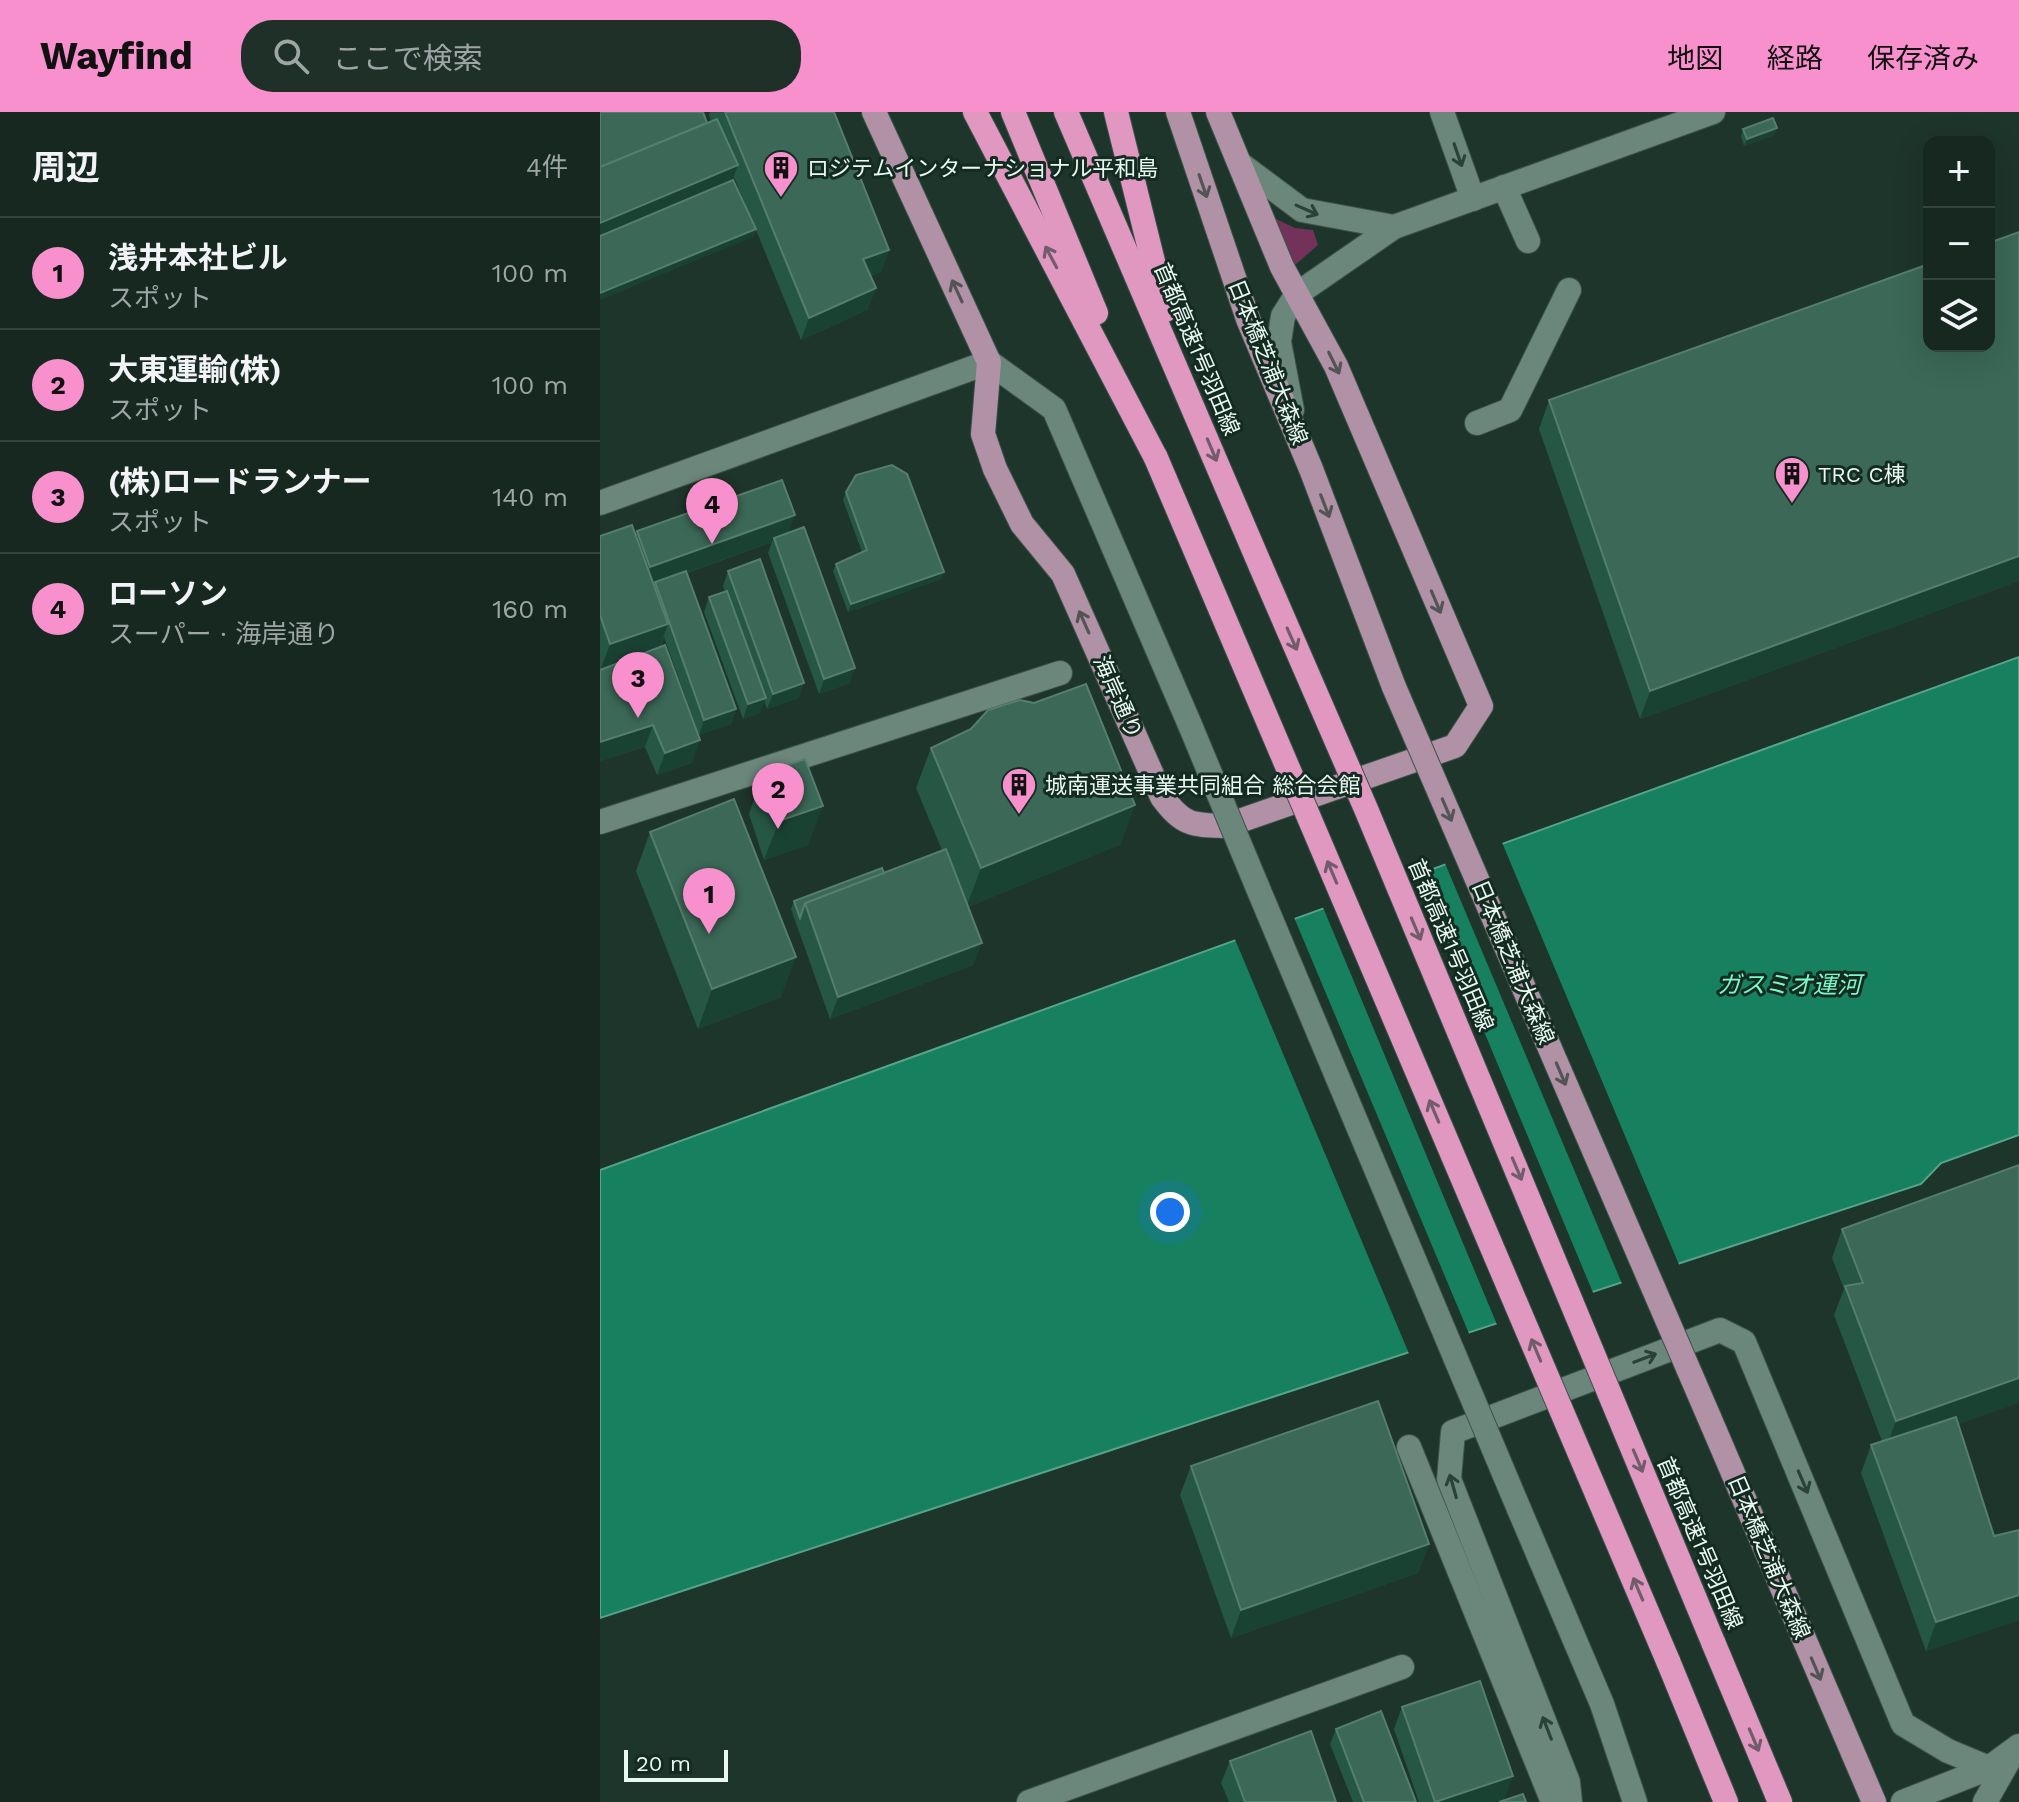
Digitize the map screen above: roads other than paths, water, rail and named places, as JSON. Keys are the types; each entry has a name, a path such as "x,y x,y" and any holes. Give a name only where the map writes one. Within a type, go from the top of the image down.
{"highway":[{"path":"975,112 1129,400"},
{"path":"1013,112 1129,400 1726,1802"},
{"name":"首都高速1号羽田線","path":"1066,112 1182,378 1780,1802"},
{"path":"1116,112 1182,378"}],"main road":[{"name":"海岸通り","path":"874,112 989,362 983,434 1011,507 1063,574 1162,797 1177,818 1194,825 1225,826 1455,746 1481,706 1336,366 1282,267 1243,166 1218,112"},
{"name":"日本橋芝浦大森線","path":"1178,112 1248,319 1296,433 1394,687 1874,1802"}],"street":[{"path":"1442,112 1473,199"},
{"path":"1296,433 1279,342 1283,316 1297,294 1394,227 1713,112"},
{"path":"1243,166 1302,210 1394,227"},
{"path":"1504,187 1528,241"},
{"path":"1477,423 1510,410 1569,290"},
{"path":"600,503 989,362 1054,409 1602,1704 1635,1802"},
{"path":"600,822 1060,673"},
{"path":"1570,1802 1568,1782 1449,1479 1453,1432 1720,1330 1744,1342 1903,1724 1937,1745 1989,1768"},
{"path":"1409,1447 1551,1797 1557,1802"},
{"path":"1029,1802 1402,1667"},
{"path":"1903,1802 1989,1768 2017,1747"},
{"path":"1985,1802 2017,1747"}],"water":[{"name":"ガスミオ運河","path":"2019,657 2019,1135 1941,1163 1921,1184 600,1618 600,1170"}],"place":[{"name":"ロジテムインターナショナル平和島","path":"781,199"},
{"name":"TRC C棟","path":"1792,505"},
{"name":"ローソン","path":"712,544"},
{"name":"(株)ロードランナー","path":"638,718"},
{"name":"城南運送事業共同組合 総合会館","path":"1019,816"},
{"name":"大東運輸(株)","path":"778,829"},
{"name":"浅井本社ビル","path":"709,934"}]}
